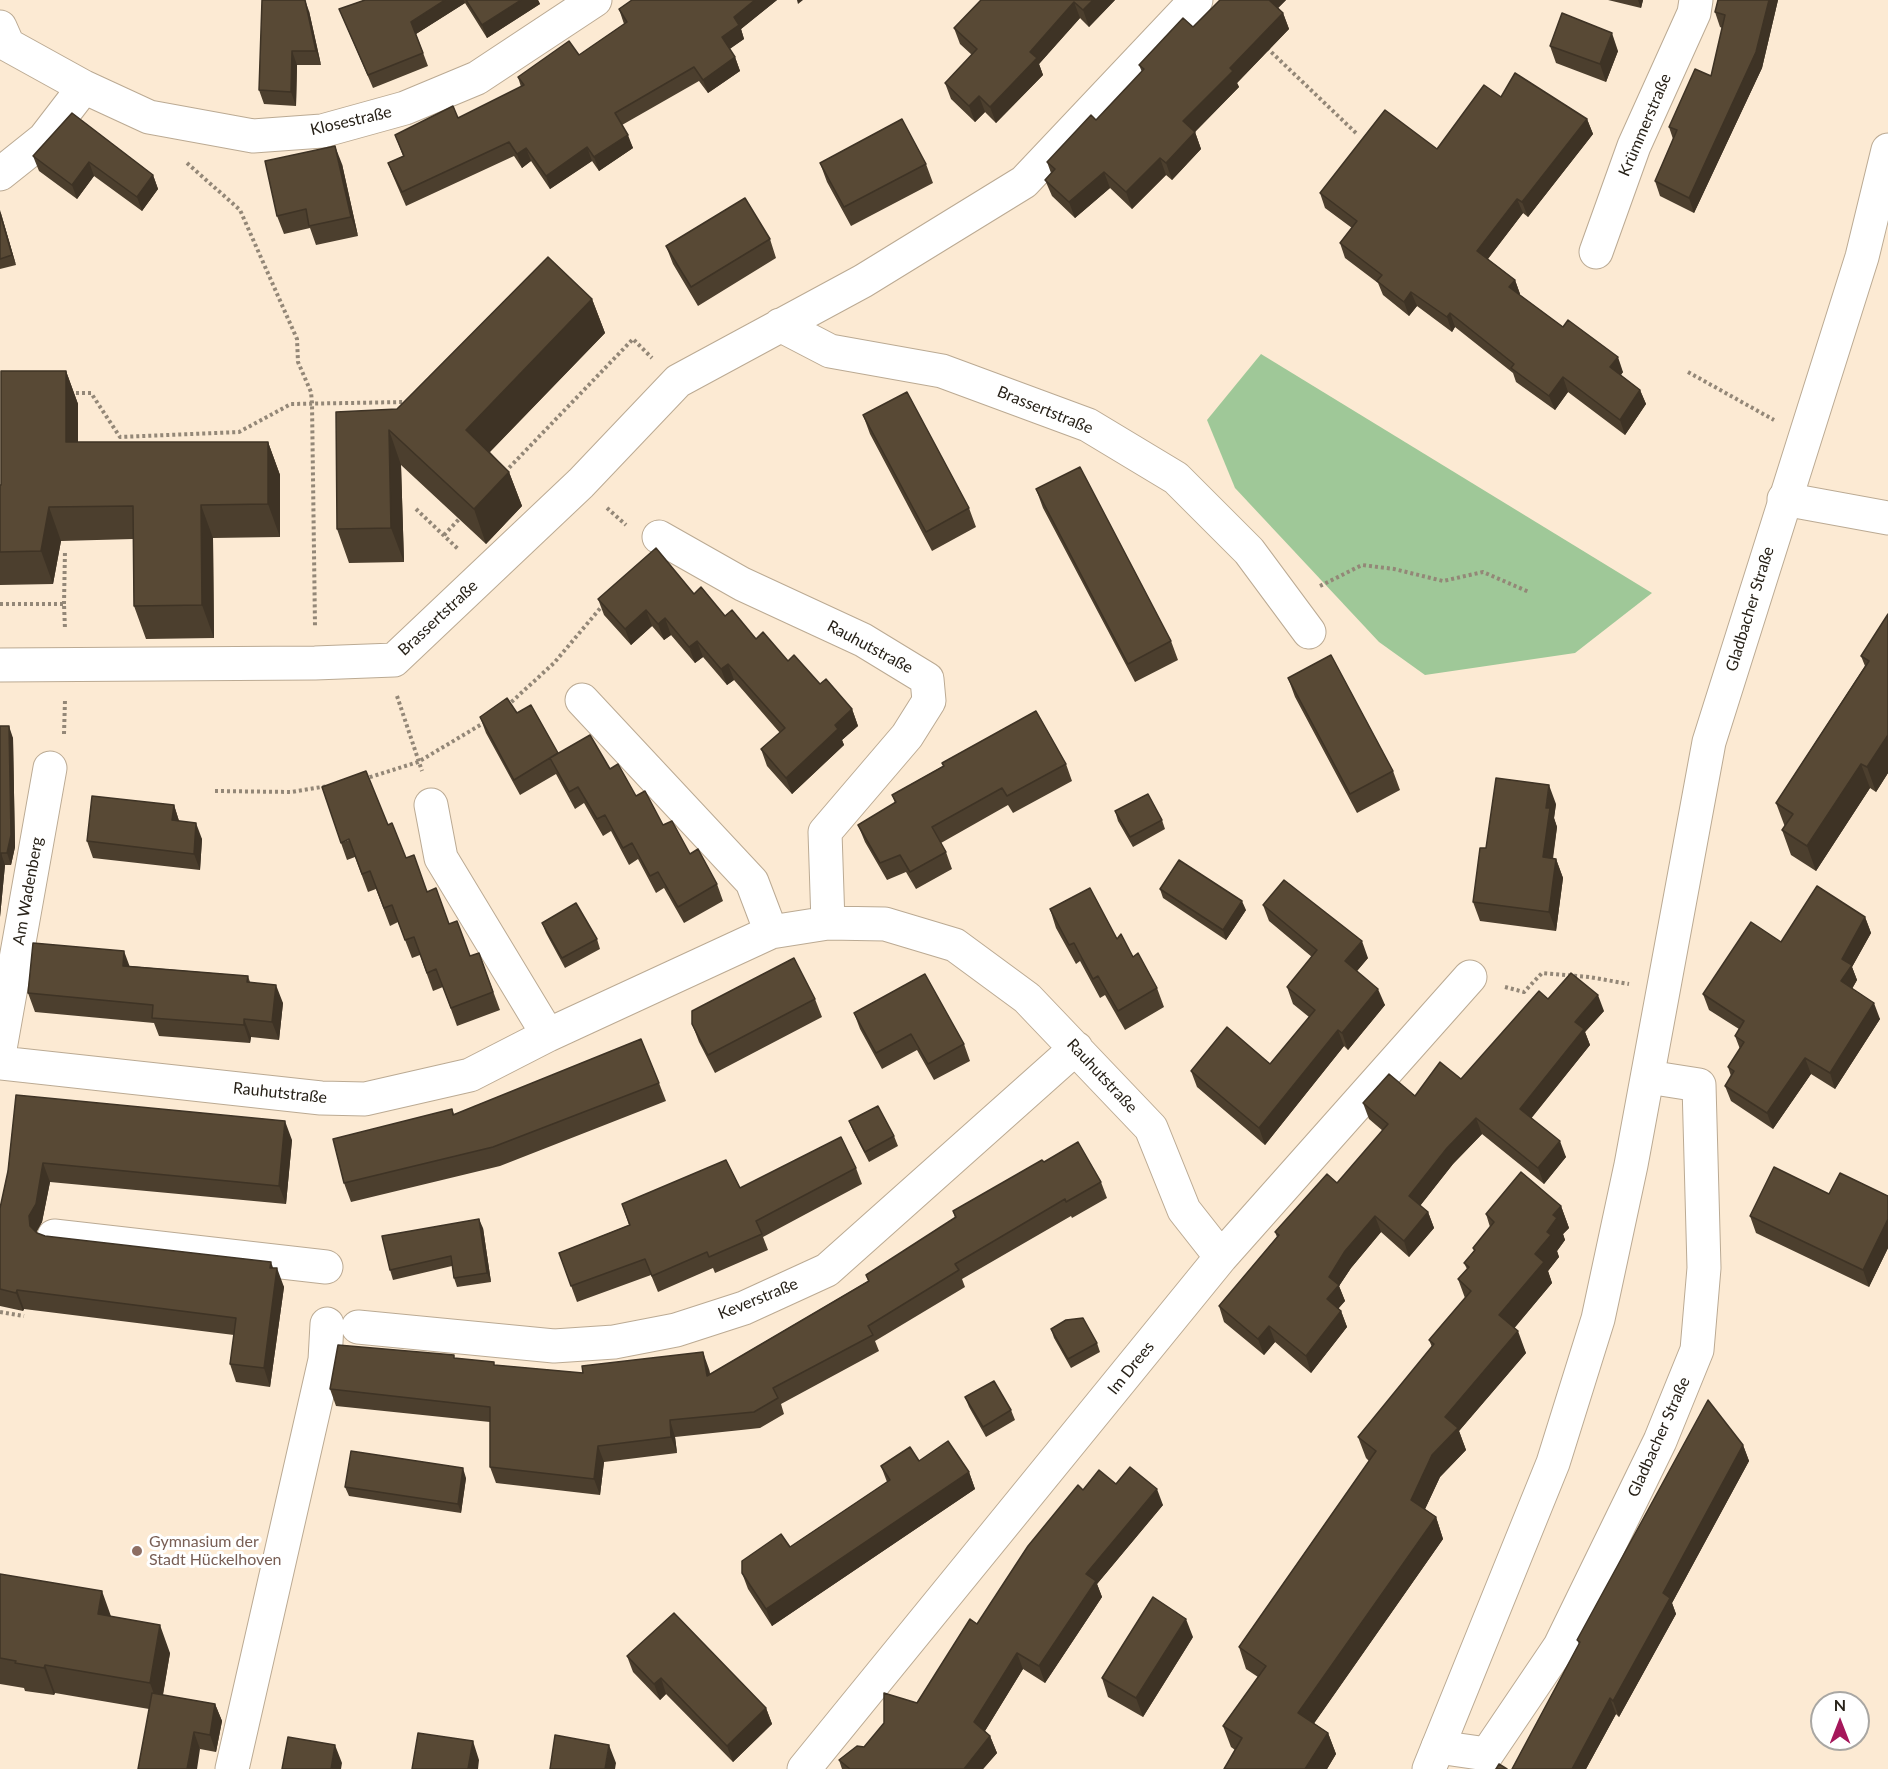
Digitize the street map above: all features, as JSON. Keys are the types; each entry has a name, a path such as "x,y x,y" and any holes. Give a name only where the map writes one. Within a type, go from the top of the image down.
{"street":[{"name":"Klosestraße","path":"0,27 8,45 84,87 149,117 253,136 322,131 405,108 477,78 595,0"},
{"name":"Brassertstraße","path":"0,664 303,663 394,660 580,483 676,383 863,281 1024,182 1196,0"},
{"name":"Krümmerstraße","path":"1596,252 1634,146 1694,13 1696,0"},
{"path":"0,174 44,139 84,87"},
{"name":"Gladbacher Straße","path":"1648,1077 1699,1085 1704,1268 1697,1350 1660,1441 1560,1646 1487,1755 1433,1758 1553,1463 1594,1330 1648,1077 1709,742 1862,257 1888,150"},
{"name":"Brassertstraße","path":"780,325 830,351 942,371 1088,425 1176,478 1249,551 1310,632"},
{"path":"1785,499 1888,518"},
{"name":"Rauhutstraße","path":"659,537 742,585 863,640 927,679 929,701 907,736 825,832 828,923"},
{"path":"582,700 752,882 771,932"},
{"name":"Am Wadenberg","path":"0,1049 50,768"},
{"path":"431,805 441,858 548,1035"},
{"name":"Rauhutstraße","path":"0,1063 321,1098 365,1099 470,1075 548,1035 771,932 828,923 885,924 955,945 1027,998 1151,1128 1184,1210 1221,1257"},
{"name":"Im Drees","path":"804,1769 1221,1257 1470,977"},
{"name":"Keverstraße","path":"232,1769 325,1360 343,1326 554,1346 614,1342 676,1330 744,1308 827,1270 1076,1048"},
{"path":"54,1236 326,1267"}],"path":[{"path":"1266,47 1357,134"},
{"path":"182,158 240,210 297,339 298,362 311,392 312,403 315,608"},
{"path":"502,475 633,339 676,383"},
{"path":"1688,372 1805,437"},
{"path":"68,393 91,393 120,437 239,432 291,404 404,404 410,409"},
{"path":"404,404 412,395"},
{"path":"416,509 461,552"},
{"path":"444,535 469,509"},
{"path":"65,550 66,663"},
{"path":"1287,601 1362,565 1443,581 1483,572 1529,592"},
{"path":"504,708 555,663 604,603"},
{"path":"0,604 64,604"},
{"path":"354,782 418,762 496,716"},
{"path":"215,791 291,792 333,786"},
{"path":"1470,977 1524,992 1542,973 1589,977 1629,984"},
{"path":"0,1312 24,1316"}],"green space":[{"path":"1261,354 1652,593 1575,653 1425,675 1379,642 1235,488 1207,420"}],"building":[{"path":"262,0 305,0 316,51 292,51 291,92 259,90"},
{"path":"365,0 445,0 411,22 423,53 368,75 339,9"},
{"path":"466,0 521,0 482,25"},
{"path":"632,0 755,0 734,17 739,25 722,37 735,57 703,80 694,67 615,113 628,135 594,157 587,147 546,176 526,148 517,154 509,142 402,192 388,163 404,156 395,135 453,106 458,118 524,85 518,77 569,41 579,55 627,22 619,9"},
{"path":"981,0 1093,0 1083,10 1074,2 1030,52 1037,58 990,107 979,96 969,106 945,83 977,49 954,28"},
{"path":"1220,0 1269,0 1283,13 1230,68 1233,71 1183,121 1195,132 1166,163 1160,158 1126,192 1104,172 1069,202 1045,180 1055,169 1047,162 1091,115 1096,120 1144,69 1139,65 1183,18 1193,27"},
{"path":"1718,0 1769,0 1756,52 1689,198 1655,181 1677,130 1669,127 1695,69 1711,76 1725,15 1715,12"},
{"path":"1562,13 1612,33 1600,64 1550,46"},
{"path":"1515,73 1587,119 1522,202 1517,199 1477,251 1515,280 1509,287 1563,327 1568,320 1618,357 1610,367 1640,390 1620,420 1563,377 1549,396 1511,368 1514,364 1450,313 1447,317 1411,292 1404,302 1377,281 1382,275 1340,243 1357,221 1320,193 1385,110 1437,149 1484,85 1501,97"},
{"path":"72,113 153,175 137,197 89,162 72,185 33,156"},
{"path":"902,119 926,164 844,207 820,163"},
{"path":"335,146 351,217 309,226 306,209 277,216 265,161"},
{"path":"745,198 770,239 691,287 666,246"},
{"path":"0,213 12,255 0,259"},
{"path":"548,257 592,299 466,430 509,472 474,509 389,430 391,528 337,529 336,412 397,409"},
{"path":"1,371 66,371 66,442 268,442 268,504 201,505 202,605 134,606 133,506 49,507 41,551 0,552"},
{"path":"907,392 969,508 926,532 863,415"},
{"path":"1080,467 1171,641 1128,664 1036,489"},
{"path":"656,548 694,594 701,587 725,616 732,610 756,639 763,632 788,661 794,655 820,684 826,679 852,709 835,725 838,729 786,778 761,749 785,728 728,664 721,669 697,641 689,647 665,618 658,624 646,610 625,629 598,599"},
{"path":"1888,614 1888,735 1867,767 1861,764 1807,846 1782,830 1793,814 1776,803 1869,661 1861,656"},
{"path":"1331,655 1393,771 1350,794 1288,678"},
{"path":"507,698 517,713 531,705 558,753 514,780 480,717"},
{"path":"1036,711 1066,764 1007,796 1002,788 932,827 946,852 910,872 900,855 880,863 858,825 896,802 892,795 944,766 942,763"},
{"path":"0,726 9,726 11,835 7,853 1,853 0,864"},
{"path":"590,735 610,769 618,764 636,796 645,791 663,825 672,821 690,854 698,849 717,884 678,907 658,872 650,876 632,843 623,848 605,815 597,819 578,787 569,792 550,758"},
{"path":"366,771 388,825 392,823 406,858 414,855 427,892 436,888 449,924 457,921 470,956 479,953 493,992 451,1008 436,969 427,973 414,937 405,940 392,905 384,908 370,871 362,874 349,839 341,843 322,787"},
{"path":"1496,778 1549,785 1546,808 1550,808 1543,857 1556,859 1549,912 1473,902 1480,848 1486,848"},
{"path":"1148,794 1162,820 1130,837 1115,811"},
{"path":"92,796 174,805 172,820 196,823 194,854 87,841"},
{"path":"1179,860 1242,901 1223,930 1160,889"},
{"path":"1284,880 1362,941 1345,961 1378,989 1342,1033 1338,1030 1259,1128 1191,1071 1227,1027 1270,1064 1315,1010 1287,987 1317,950 1263,905"},
{"path":"1817,886 1865,917 1842,959 1852,965 1841,981 1874,1003 1830,1073 1805,1058 1767,1113 1725,1086 1734,1071 1728,1067 1744,1042 1735,1036 1744,1021 1703,994 1751,922 1781,942"},
{"path":"1090,888 1117,939 1121,934 1133,957 1138,953 1157,988 1118,1011 1098,976 1093,979 1074,943 1069,945 1050,909"},
{"path":"576,903 597,939 562,958 542,923"},
{"path":"33,943 124,951 123,966 248,976 247,982 276,985 272,1022 244,1019 244,1025 152,1018 153,1005 28,993"},
{"path":"794,958 815,999 708,1055 692,1024 692,1011"},
{"path":"1571,973 1598,995 1575,1022 1584,1029 1520,1109 1560,1141 1538,1168 1476,1118 1447,1148 1409,1196 1428,1212 1404,1241 1375,1216 1345,1251 1329,1277 1339,1285 1327,1299 1341,1311 1306,1356 1269,1326 1258,1339 1219,1306 1279,1235 1275,1232 1327,1174 1337,1183 1388,1124 1363,1103 1389,1074 1415,1096 1440,1062 1461,1079 1539,991 1548,999"},
{"path":"925,974 964,1044 928,1064 911,1034 876,1053 854,1013"},
{"path":"641,1039 659,1083 493,1147 344,1183 333,1139 452,1109 453,1115"},
{"path":"16,1095 285,1121 279,1186 43,1163 36,1204 29,1216 30,1226 37,1233 45,1236 271,1262 270,1268 277,1268 264,1368 230,1364 236,1318 17,1290 16,1293 0,1289 0,1208 8,1171"},
{"path":"878,1106 894,1136 865,1152 849,1121"},
{"path":"841,1137 856,1168 756,1221 762,1234 709,1257 707,1252 652,1276 645,1259 571,1286 559,1253 630,1225 622,1204 726,1160 740,1188"},
{"path":"1078,1142 1101,1182 1066,1202 1065,1199 955,1264 959,1270 868,1326 873,1335 773,1388 778,1398 754,1412 670,1420 671,1437 598,1446 594,1479 490,1467 490,1407 330,1389 338,1345 454,1355 454,1358 494,1362 494,1365 583,1373 582,1366 703,1352 707,1376 869,1281 866,1275 956,1217 953,1211"},
{"path":"1774,1167 1829,1194 1840,1173 1888,1196 1888,1219 1863,1270 1750,1216"},
{"path":"1521,1172 1561,1206 1553,1215 1557,1218 1547,1232 1551,1235 1535,1254 1544,1262 1499,1315 1518,1331 1445,1417 1458,1428 1432,1455 1411,1500 1436,1517 1298,1713 1328,1733 1305,1769 1224,1769 1242,1738 1223,1726 1266,1666 1239,1647 1376,1451 1358,1437 1434,1344 1429,1340 1471,1291 1458,1279 1469,1267 1464,1263 1494,1222 1486,1214"},
{"path":"479,1219 487,1273 454,1278 451,1256 390,1270 382,1236"},
{"path":"1083,1318 1097,1343 1068,1359 1051,1329 1066,1320"},
{"path":"994,1381 1011,1410 983,1427 965,1397"},
{"path":"1708,1400 1743,1445 1663,1593 1670,1598 1613,1701 1610,1698 1572,1769 1512,1769 1580,1642 1577,1640"},
{"path":"948,1441 969,1472 766,1609 742,1573 742,1561 781,1534 790,1547 890,1480 881,1466 910,1447 919,1461"},
{"path":"351,1451 463,1468 458,1504 345,1487"},
{"path":"1130,1467 1157,1489 1086,1574 1096,1581 1039,1666 1017,1653 974,1722 990,1736 964,1769 850,1769 839,1760 857,1746 864,1747 884,1723 884,1693 917,1703 970,1619 977,1624 1028,1546 1078,1485 1083,1490 1099,1470 1116,1484"},
{"path":"0,1574 102,1591 98,1614 160,1625 150,1683 45,1665 44,1668 0,1658"},
{"path":"1153,1597 1186,1619 1136,1698 1102,1678"},
{"path":"674,1613 766,1708 727,1746 661,1678 654,1684 627,1656"},
{"path":"152,1693 215,1704 210,1735 194,1732 187,1769 138,1769"},
{"path":"418,1733 473,1741 468,1769 412,1769"},
{"path":"555,1735 609,1745 605,1769 550,1769"},
{"path":"288,1737 335,1745 331,1769 282,1769"},
{"path":"1499,1764 1507,1769 1496,1769"}],"place":[{"name":"Gymnasium der Stadt Hückelhoven","path":"137,1551"}]}
